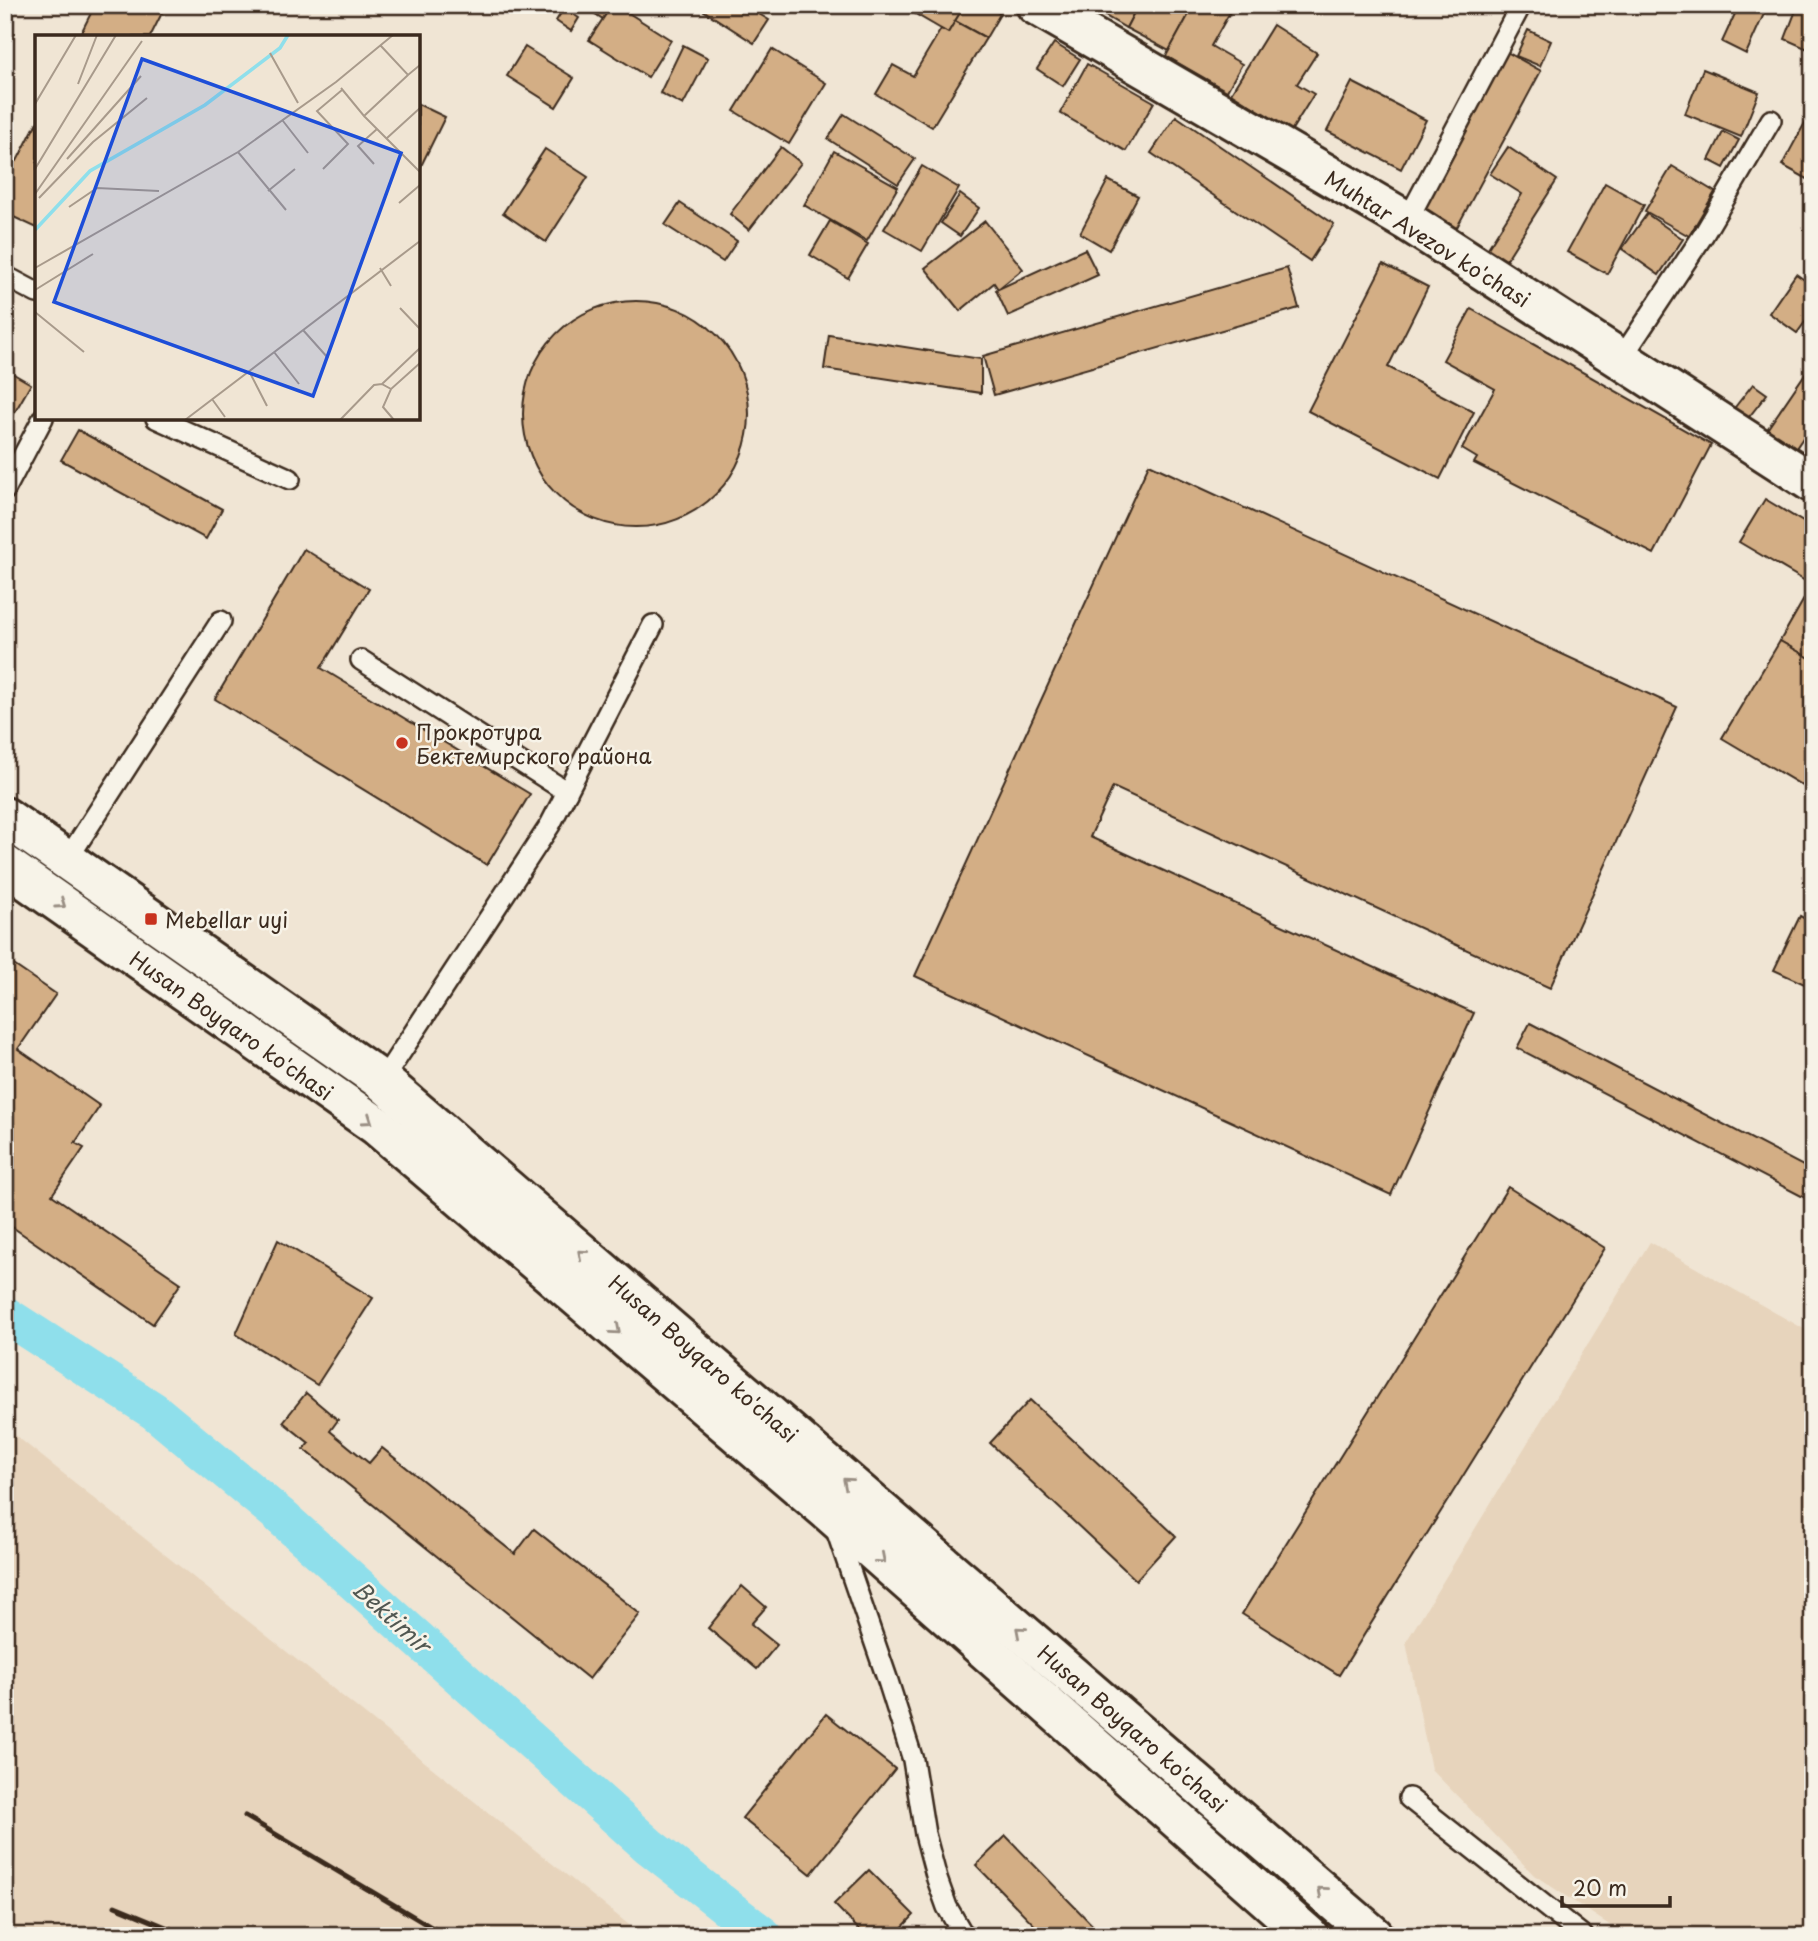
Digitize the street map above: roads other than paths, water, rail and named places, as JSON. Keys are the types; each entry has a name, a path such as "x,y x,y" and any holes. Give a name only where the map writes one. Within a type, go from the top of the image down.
{"main road":[{"name":"Muhtar Avezov ko'chasi","path":"1036,5 1407,221 1811,478"},
{"name":"Husan Boyqaro ko'chasi","path":"5,817 382,1081 1374,1936"},
{"name":"Husan Boyqaro ko'chasi","path":"5,865 377,1126 830,1513 1309,1936"}],"lane":[{"path":"1407,221 1521,5"},
{"path":"1621,359 1704,234 1772,120"},
{"path":"5,276 35,292"},
{"path":"5,490 42,420"},
{"path":"160,420 290,479"},
{"path":"66,860 221,621"},
{"path":"382,1081 550,825 653,625"},
{"path":"361,660 567,793"},
{"path":"830,1513 913,1760 925,1834 937,1879 947,1907 966,1936"},
{"path":"1409,1798 1583,1936"}],"waterway":[{"name":"Bektimir","path":"5,1315 154,1411 278,1514 649,1846 764,1936"}],"railway":[{"path":"245,1816 446,1936"},
{"path":"115,1906 188,1936"}],"place":[{"name":"Прокротура Бектемирского района","path":"402,743"},
{"name":"Mebellar uyi","path":"151,919"}]}
